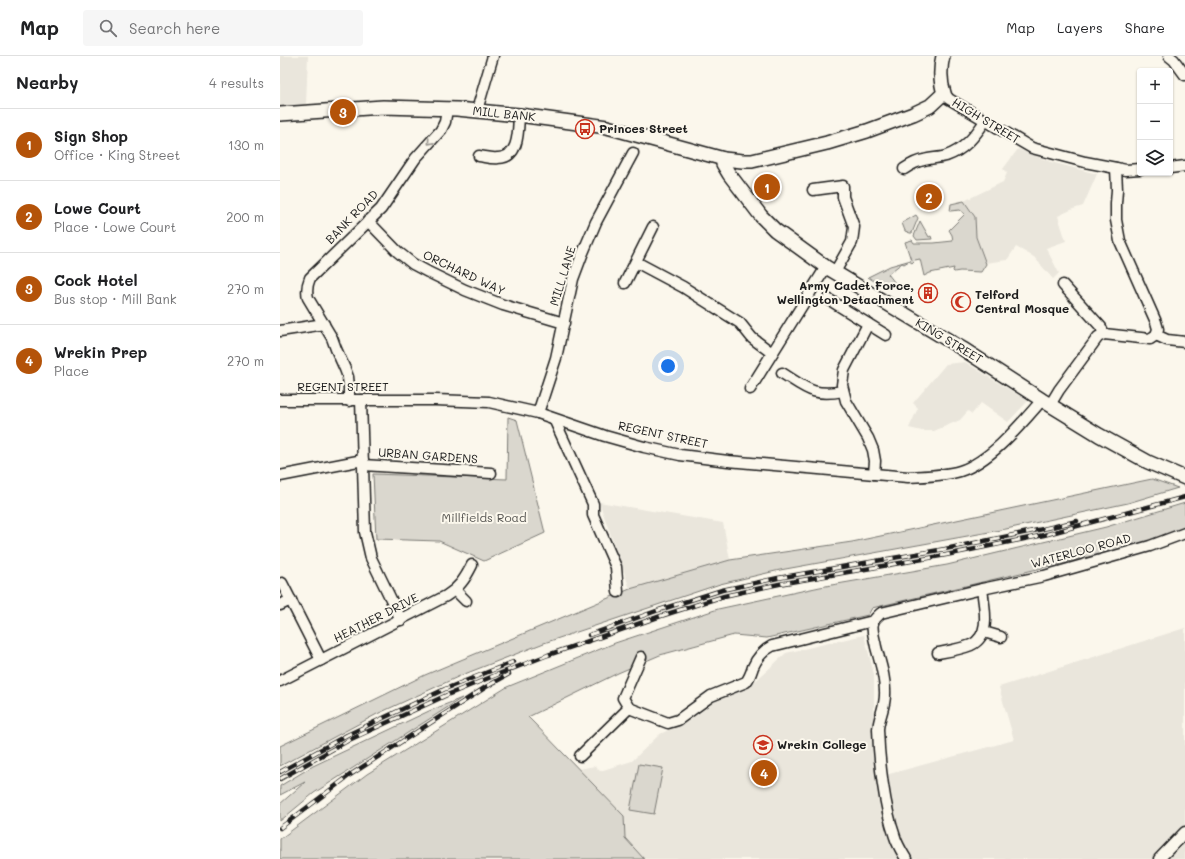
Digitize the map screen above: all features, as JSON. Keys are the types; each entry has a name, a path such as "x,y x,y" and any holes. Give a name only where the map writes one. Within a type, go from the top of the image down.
{"street":[{"path":"477,110 493,56"},
{"path":"943,56 941,62 942,87 944,93"},
{"path":"1169,56 1174,60 1185,75"},
{"name":"HIGH STREET","path":"724,159 752,161 827,143 867,131 913,114 930,106 944,93 948,99 1032,148 1085,162 1126,170 1137,169"},
{"name":"MILL BANK","path":"280,114 383,107 447,108 519,114 607,127 724,159"},
{"name":"BANK ROAD","path":"349,401 348,376 332,338 308,298 307,285 310,278 380,209 414,159 441,130 445,122 447,108"},
{"path":"480,156 499,158 509,154 513,150 516,144 519,114"},
{"path":"904,168 916,162 946,156 956,152 965,146 985,120"},
{"name":"MILL LANE","path":"538,413 556,358 573,279 596,222 633,153"},
{"name":"KING STREET","path":"724,159 723,164 729,174 761,216 775,230 830,270 963,349 1099,435 1148,462 1185,478"},
{"path":"1173,168 1185,166"},
{"path":"1063,285 1101,327 1104,334 1150,339 1156,335 1158,329 1156,322 1120,240 1116,220 1116,168"},
{"path":"750,389 772,353 830,270 852,242 854,227 843,197 843,186 813,190"},
{"name":"ORCHARD WAY","path":"368,221 398,252 413,264 444,281 503,305 564,323"},
{"path":"625,283 653,227"},
{"path":"636,262 683,287 740,323 756,342 772,353"},
{"path":"828,299 886,335"},
{"path":"280,331 324,324"},
{"path":"868,324 844,370 842,378 843,391 846,401 868,438 873,450 875,461 874,474"},
{"name":"REGENT STREET","path":"280,400 489,402 538,413 612,438 680,455 728,461 908,477 924,476 960,471 982,460 1059,390 1098,337 1104,334"},
{"path":"1156,335 1167,340 1185,342"},
{"path":"782,373 813,392 828,394 843,391"},
{"path":"361,400 365,532 371,558 401,620"},
{"path":"554,419 593,504 593,515 616,567 618,592"},
{"name":"URBAN GARDENS","path":"280,476 363,463 491,473"},
{"name":"WATERLOO ROAD","path":"873,622 881,613 1044,576 1150,546 1185,533"},
{"name":"HEATHER DRIVE","path":"280,681 401,620 456,590 462,583 472,565"},
{"path":"282,583 321,660"},
{"path":"938,653 973,644 982,635 984,632 985,622 982,589"},
{"path":"456,590 466,601"},
{"path":"280,605 291,600"},
{"path":"641,657 624,698 629,708 668,723 678,720 711,696 746,682 750,678 757,659 766,649 772,646 873,622 873,634 883,674 885,695 878,729 883,784 895,837 906,859"},
{"path":"984,632 1001,638"},
{"path":"580,756 629,708"},
{"path":"1159,859 1185,832"}],"shaded area":[{"path":"280,56 308,56 306,104 303,106 280,109"},
{"path":"1018,149 1051,162 1097,174 1083,206 1058,216 1066,241 1046,248 1059,273 1053,279 1034,257 1016,247 1007,260 985,263 976,237 975,217 964,201 1003,182 1007,173 1003,169"},
{"path":"965,362 1028,401 1008,422 981,403 972,414 968,411 960,420 934,431 922,431 909,428 918,408 913,403 946,364"},
{"path":"599,502 723,523 730,560 630,589"},
{"name":"Wrekin College","path":"1185,628 1185,859 308,859 517,726 533,722 579,769 595,766 600,771 632,761 660,734 689,721 718,699 749,687 786,653 864,635 874,674 874,725 882,776 1014,740 999,687"}],"green space":[{"path":"964,201 975,217 976,237 986,264 981,272 954,272 954,268 930,273 924,276 920,259 915,260 912,263 909,261 904,264 902,263 888,274 895,283 884,288 868,277 890,266 911,260 905,242 912,240 914,243 953,241 949,230 965,214 960,210 950,211 951,204"},
{"path":"916,215 918,218 912,233 905,231 902,223"},
{"path":"920,221 929,237 931,236 932,239 917,240 914,236"},
{"name":"Millfields Road","path":"508,417 517,420 545,533 484,561 439,541 376,539 373,474 507,479"},
{"path":"1152,479 1178,488 1128,503 1006,529 780,570 720,584 544,643 462,675 377,714 280,766 280,746 425,675 630,589 730,560 852,542"},
{"path":"1185,503 1185,527 1148,543 872,608 868,615 767,638 734,635 660,655 618,673 528,717 624,816 625,838 644,859 280,859 280,839 367,774 507,687 615,643 718,609 820,587 947,565 1106,527"},
{"path":"462,698 314,793 280,821 280,804 305,782 280,795 280,786 313,766 429,711"},
{"path":"639,764 663,768 654,814 630,810"}],"railway":[{"path":"280,779 349,740 447,695 548,655 724,596 779,584 946,555 1044,535 1185,497"},
{"path":"589,635 659,610 722,590 778,578 945,549 1077,521"},
{"path":"280,772 347,735 445,689 513,662"},
{"path":"280,828 350,775 486,687 509,674"}],"place":[{"name":"Cock Hotel","path":"343,112"},
{"name":"Princes Street","path":"585,129"},
{"name":"Sign Shop","path":"767,187"},
{"name":"Lowe Court","path":"929,197"},
{"name":"Army Cadet Force, Wellington Detachment","path":"928,293"},
{"name":"Telford Central Mosque","path":"961,302"},
{"name":"Wrekin College","path":"763,745"},
{"name":"Wrekin Prep","path":"764,773"}]}
